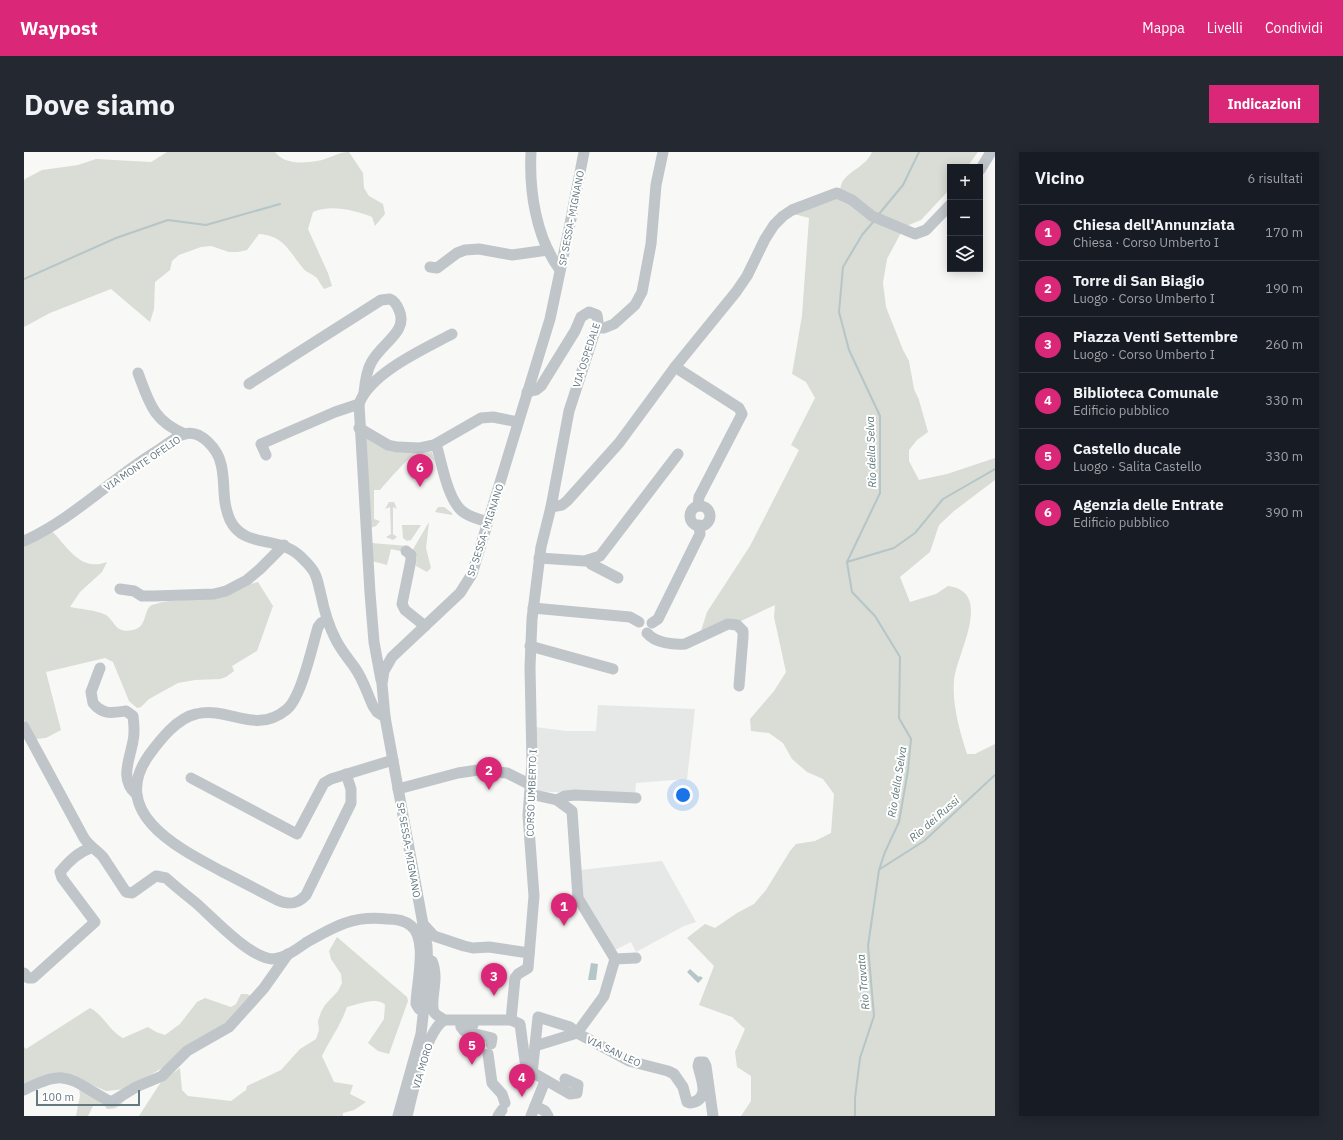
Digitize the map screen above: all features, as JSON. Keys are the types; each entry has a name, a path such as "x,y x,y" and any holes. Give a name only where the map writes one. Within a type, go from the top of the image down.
{"street":[{"path":"531,152 533,195 541,231 548,250 560,270"},
{"name":"SP SESSA- MIGNANO","path":"398,1116 419,1043 424,1009 428,956 385,717 382,684 384,671 389,661 465,587 472,574 550,319 584,152"},
{"path":"596,328 604,328 614,324 635,305 642,292 651,244 656,185 664,152"},
{"path":"983,165 991,152"},
{"path":"551,507 562,505 578,489 638,418 675,366 736,292 747,276 768,234 783,216 803,204 832,194 842,194 866,212 904,231 915,234 921,233 936,222 947,209"},
{"path":"430,267 437,268 457,253 465,250 480,249 512,255 548,250"},
{"path":"249,384 381,300 390,299 396,303 401,315 402,324 400,330 381,347 370,364 364,393 359,404 359,428 370,600 374,642 382,684"},
{"name":"VIA OSPEDALE","path":"527,392 536,390 541,386 583,315 589,312 597,315 598,320 596,328 574,393 551,507"},
{"path":"364,393 394,368 452,334"},
{"path":"534,608 630,617 639,622 640,630 650,628 658,619 700,534 699,525 704,524 708,520 710,515 708,510 703,506 698,506 699,497 742,414 739,408 675,366"},
{"path":"138,373 152,408 157,416 184,434"},
{"path":"266,456 261,444 335,412 359,404"},
{"path":"359,428 381,442 397,447 426,448 482,418 493,417 518,422"},
{"name":"VIA MONTE OFELIO","path":"24,541 49,528 148,457 184,434 193,433 201,436 210,443 217,452 222,464 224,503 231,522 240,532 253,540 284,545 293,549 315,574 327,620 340,648 359,675 373,706 385,717"},
{"path":"436,444 451,494 458,507 469,516 488,522"},
{"path":"539,558 588,560 600,556 605,552 678,454"},
{"name":"CORSO UMBERTO I","path":"511,1020 515,978 518,974 528,968 534,896 529,839 532,756 530,646 539,558 551,507"},
{"path":"120,589 134,591 142,596 214,594 226,591 247,580 284,545"},
{"path":"406,551 411,555 411,560 402,604 406,610 425,626"},
{"path":"588,560 591,564 618,578"},
{"path":"327,620 321,623 318,627 299,690 294,702 286,711 278,716 257,721 214,711 198,713 187,717 166,736 147,758 140,771 136,794 138,804 145,817 156,830 170,842 196,858 277,900 294,903 306,895 351,803 351,790 346,774"},
{"path":"650,628 651,637 657,640 686,644 728,624 737,625 743,631 739,686"},
{"path":"530,646 613,669"},
{"path":"100,668 91,692 93,703 104,713 115,714 126,711 133,716 134,733 127,775 131,790 136,794"},
{"path":"24,727 91,848 100,852 126,892 132,893 153,877 160,876 166,878 244,946 270,958 276,958 289,953 329,930 358,918 376,918 406,922 415,931 418,942 420,960 416,1004 418,1008 424,1009"},
{"path":"191,778 297,834 324,784 346,774 393,760"},
{"path":"398,789 467,771 495,771 518,778 530,790 556,800 569,807 573,814 578,898 615,959 604,996 577,1033 534,1046 532,1074"},
{"path":"556,800 565,796 575,795 636,798"},
{"path":"24,973 28,978 33,978 95,922 62,878 60,872 69,861 83,851 91,848"},
{"path":"422,924 434,936 464,946 473,948 489,947 529,953"},
{"path":"24,1090 46,1080 66,1077 80,1083 108,1101 113,1101 136,1087 162,1076 186,1051 230,1027 264,988 289,953"},
{"path":"428,956 433,965 436,976 434,1011 438,1016 444,1020 511,1020 520,1024 525,1061 532,1074 570,1094 575,1094 579,1089 578,1085 565,1079"},
{"path":"615,959 636,958"},
{"name":"VIA SAN LEO","path":"534,1046 538,1017 570,1027 577,1033 629,1061 668,1071 674,1074 684,1087 687,1102 690,1103 698,1100 703,1094 704,1089 698,1066 699,1062 704,1062 706,1066 713,1116"},
{"name":"VIA MORO","path":"407,1116 430,1040 437,1026 444,1020"},
{"path":"492,1020 489,1026 465,1025 461,1027 464,1031 492,1038 490,1049 492,1084 502,1094 502,1110"},
{"path":"545,1081 533,1111 545,1111 548,1116"}],"shaded area":[{"path":"167,152 275,152 285,160 309,162 322,160 349,152 363,173 364,188 369,196 383,204 385,214 375,226 372,217 350,210 327,208 313,212 308,229 328,273 332,286 324,289 317,278 304,269 285,245 267,235 259,234 247,250 229,252 211,246 201,247 179,255 172,261 170,270 155,282 154,309 150,322 111,289 50,313 24,327 25,179 42,170 78,165 96,159 151,162"},
{"path":"872,152 978,152 969,164 947,164 947,192 921,220 904,227 887,259 883,283 886,307 903,350 909,361 914,389 919,400 928,432 917,440 909,450 909,461 919,480 947,474 995,458 995,480 954,511 939,525 930,552 900,577 910,602 936,594 948,586 962,591 969,600 971,612 969,626 956,669 954,681 955,709 967,754 975,754 995,744 995,1116 741,1116 751,1101 751,1076 737,1067 735,1052 745,1029 732,1017 699,1005 714,966 687,938 705,924 715,928 737,913 754,904 766,890 790,851 796,844 815,841 831,833 834,794 823,779 807,772 792,759 783,743 769,733 751,731 750,719 774,691 786,672 774,617 775,605 741,621 700,634 707,612 750,546 799,450 791,445 815,398 806,382 792,374 802,316 809,218 794,214 837,199 841,199 840,190 846,177 868,159"},
{"path":"366,438 383,448 398,452 432,452 435,462 427,455 416,454 403,464 380,490 374,490 374,519 380,521 376,526 370,528"},
{"path":"389,502 394,502 397,509 393,507 393,534 397,537 393,540 386,537 391,534 390,507 385,509"},
{"path":"438,507 444,507 452,513 452,515 435,512"},
{"path":"429,522 426,548 431,568 427,572 416,566 417,557 412,551"},
{"path":"402,525 421,525 411,540 407,541 403,538"},
{"path":"52,531 76,557 82,561 90,564 107,562 102,572 80,592 70,607 102,613 122,630 127,631 138,628 143,622 147,610 152,605 170,601 216,598 233,593 258,582 273,606 257,651 232,666 234,671 226,677 220,679 195,680 178,683 149,699 141,707 137,708 129,701 113,662 105,658 46,672 61,730 46,738 36,739 24,720 24,543"},
{"path":"371,543 408,546 400,551 391,549 387,565 372,561"},
{"path":"598,705 695,709 687,779 636,783 635,796 533,791 535,727 567,731 596,731"},
{"path":"662,861 696,922 684,926 636,952 631,942 613,951 583,899 580,870"},
{"path":"337,937 407,997 408,1001 389,1054 378,1051 368,1043 384,1019 385,1005 382,1002 372,1001 347,1007 342,1020 322,1056 334,1082 353,1085 350,1094 366,1102 354,1110 343,1113 343,1116 139,1116 161,1082 180,1068 182,1090 188,1096 231,1101 246,1090 247,1086 281,1070 300,1049 316,1039 319,1030 318,1021 321,1012 325,1005 338,991 342,983 341,974 331,959 329,951"},
{"path":"591,963 598,964 596,980 588,980"},
{"path":"690,969 699,977 700,976 703,978 698,983 687,972"},
{"path":"241,994 251,996 228,1021 164,1067 126,1089 106,1091 77,1078 24,1086 24,1047 26,1049 90,1008 123,1038 148,1027 165,1035 180,1024 197,1002 205,998 231,1007 236,1004"},
{"path":"79,1087 92,1094 127,1097 114,1109 107,1109 103,1104 94,1104 88,1116 76,1116 80,1096"}],"waterway":[{"name":"Rio della Selva","path":"879,214 903,185 919,152"},
{"path":"24,279 116,238 168,220 206,225 280,204"},
{"name":"Rio della Selva","path":"855,1116 855,1098 860,1058 874,1016 868,946 879,870 885,852 899,822 908,770 911,739 899,718 900,657 875,616 852,592 847,562 880,493 880,416 849,350 839,312 843,267 862,235 874,221"},
{"path":"847,562 894,548 915,533 943,499 995,469"},
{"name":"Rio dei Russi","path":"880,869 924,841 995,775"}],"place":[{"name":"Agenzia delle Entrate","path":"420,487"},
{"name":"Torre di San Biagio","path":"489,790"},
{"name":"Chiesa dell'Annunziata","path":"564,926"},
{"name":"Piazza Venti Settembre","path":"494,996"},
{"name":"Castello ducale","path":"472,1065"},
{"name":"Biblioteca Comunale","path":"522,1097"}],"water label":[{"name":"Rio Travata","path":"863,982"}]}
